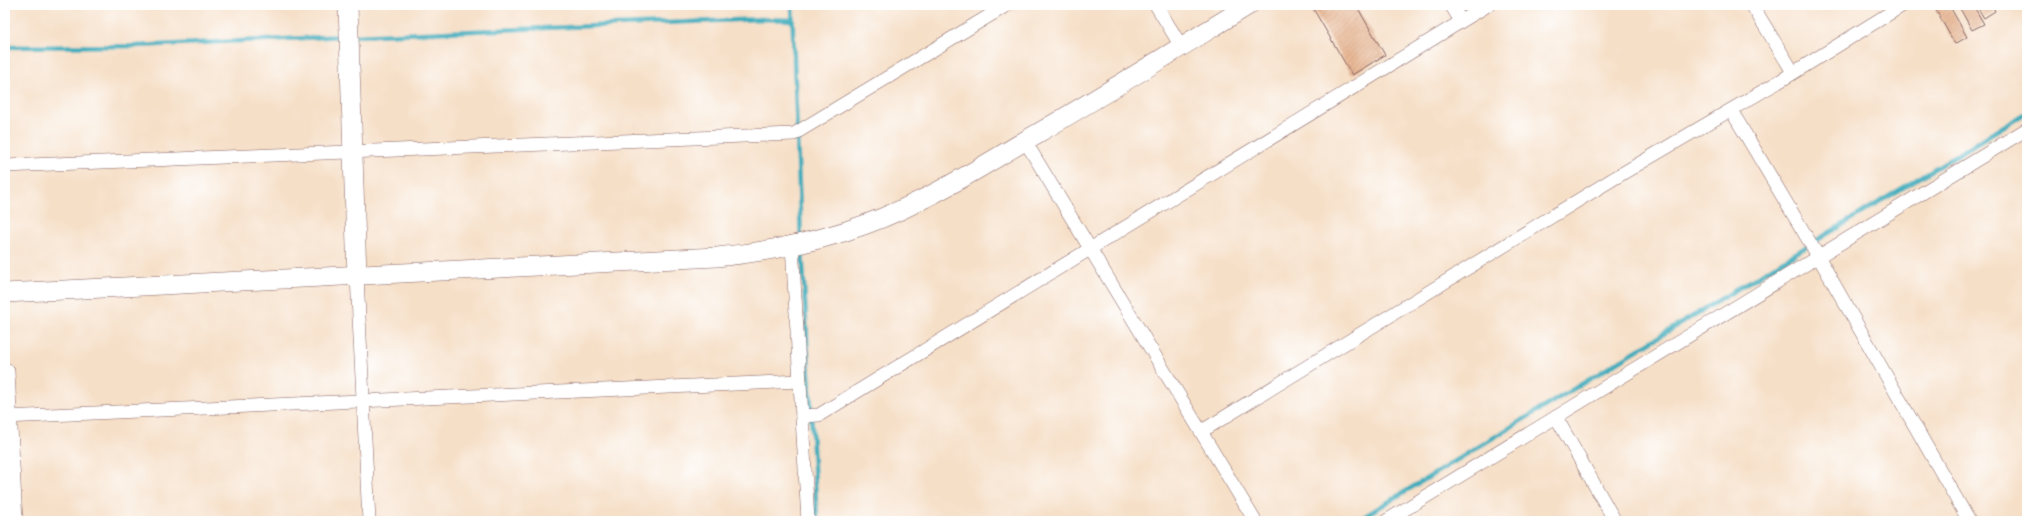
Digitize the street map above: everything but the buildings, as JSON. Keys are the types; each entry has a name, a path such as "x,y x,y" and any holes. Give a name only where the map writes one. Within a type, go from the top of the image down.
{"street":[{"path":"348,5 357,276 369,521"},
{"path":"5,166 794,134 1006,5"},
{"path":"1156,5 1181,46"},
{"path":"5,293 717,258 758,253 833,235 872,222 920,201 1025,141 1249,5"},
{"path":"1452,5 1461,21"},
{"path":"802,416 819,415 1488,5"},
{"path":"1752,5 1793,72"},
{"path":"1202,431 1606,183 1732,110 1903,5"},
{"path":"1732,110 1818,256 1969,521"},
{"path":"1386,521 2027,128"},
{"path":"1025,141 1202,431 1255,521"},
{"path":"792,245 808,521"},
{"path":"5,372 6,417 13,521"},
{"path":"6,417 800,381"},
{"path":"1556,417 1615,521"}],"waterway":[{"path":"792,5 801,239"},
{"path":"353,36 762,19 793,20"},
{"path":"5,47 136,46 345,36"},
{"path":"1357,521 2027,112"},
{"path":"802,247 817,521"}]}
